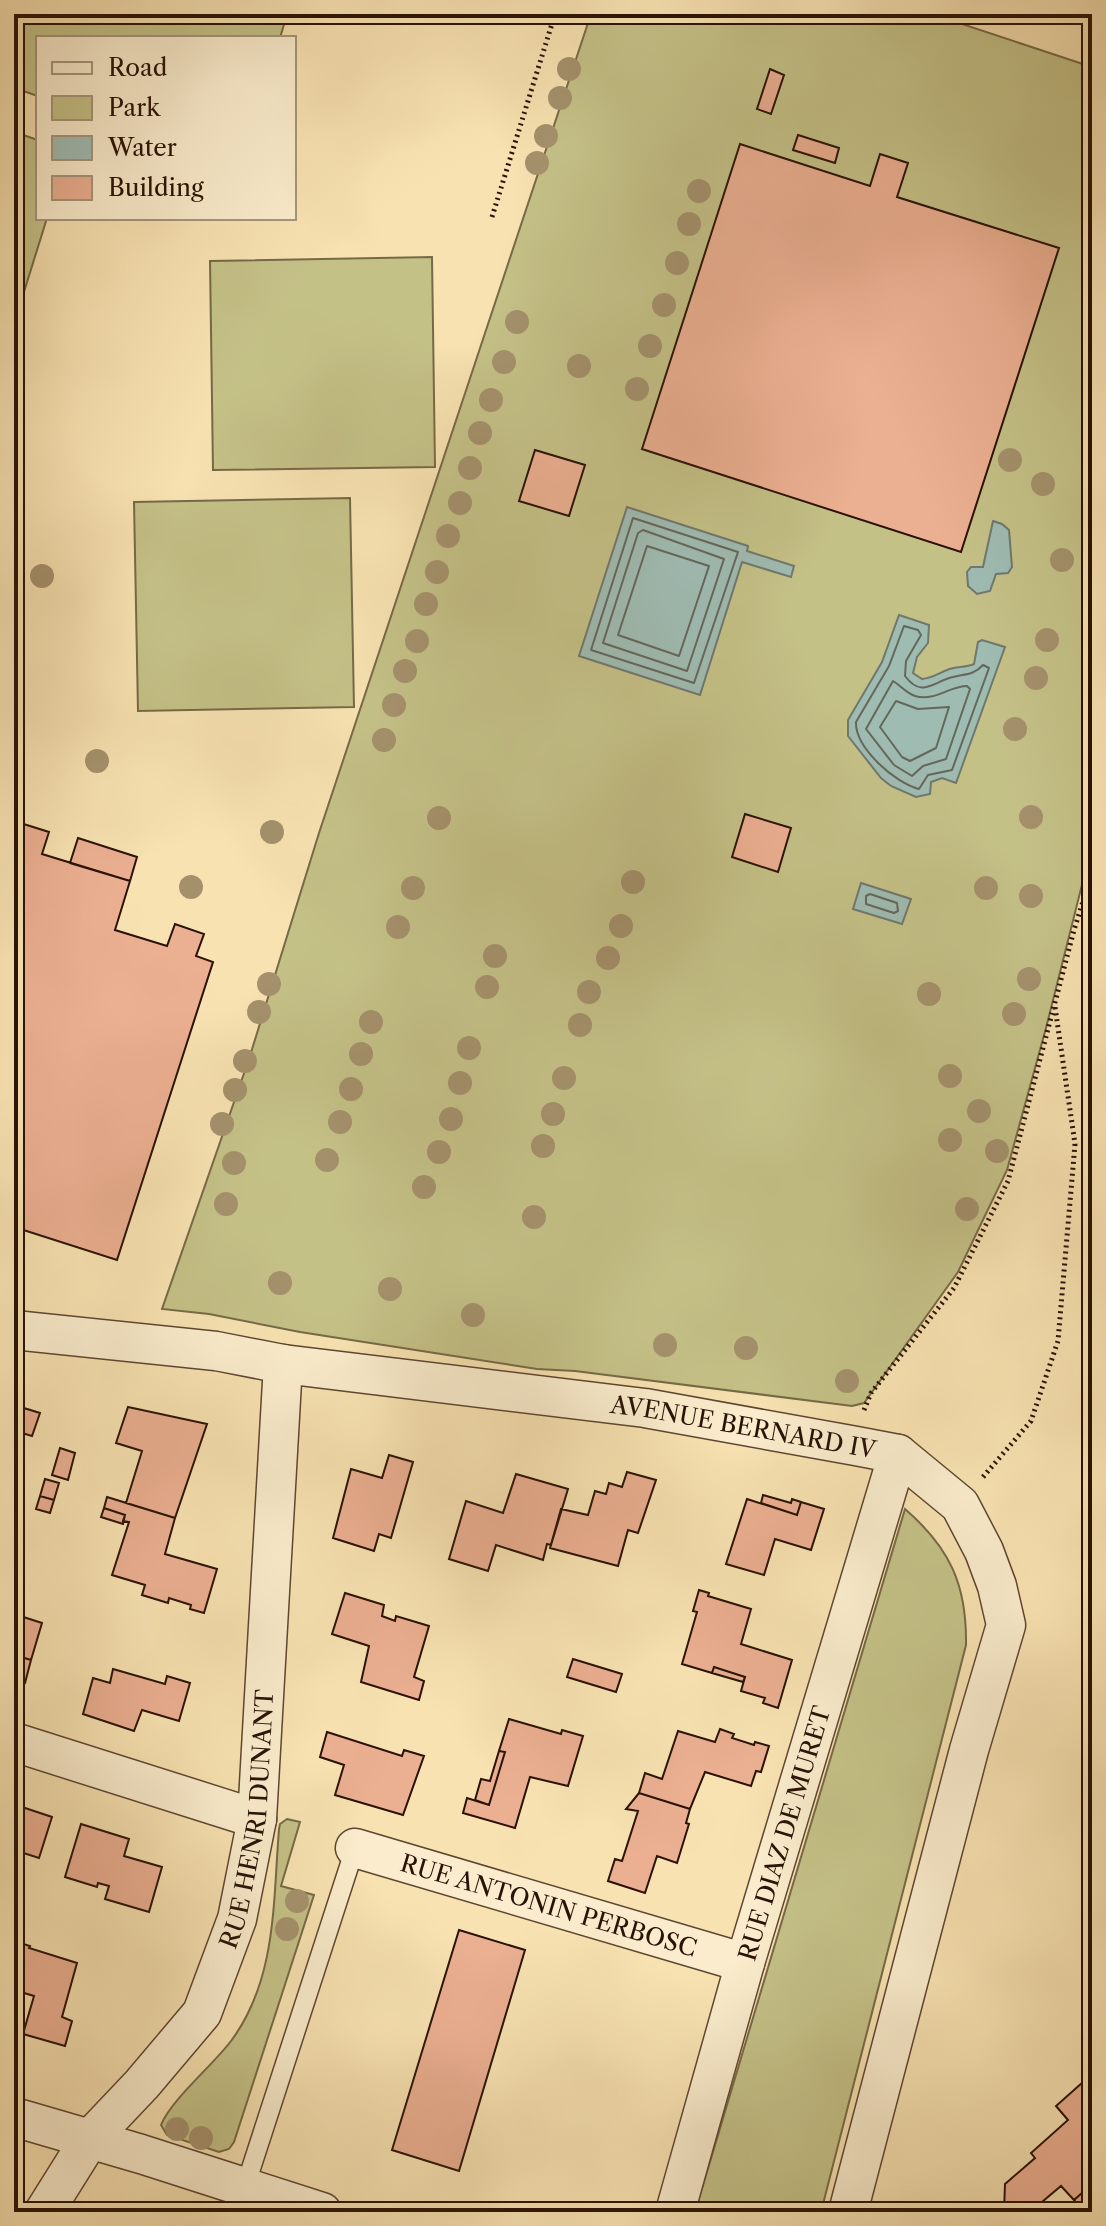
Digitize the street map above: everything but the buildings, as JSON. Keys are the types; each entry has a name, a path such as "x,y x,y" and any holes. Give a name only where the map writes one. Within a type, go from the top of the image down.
{"street":[{"name":"AVENUE BERNARD IV","path":"14,1330 216,1351 283,1364 645,1408 856,1446 898,1454 960,1505 984,1551 997,1586 1006,1625 969,1750 848,2212"},
{"name":"RUE HENRI DUNANT","path":"44,2212 89,2140 202,2013 237,1919 257,1819 283,1364"},
{"name":"RUE DIAZ DE MURET","path":"675,2212 745,1963 898,1454"},
{"path":"14,1742 257,1819"},
{"name":"RUE ANTONIN PERBOSC","path":"355,1848 745,1963"},
{"path":"14,2117 322,2212"}],"lane":[{"path":"245,2187 355,1848"}],"path":[{"path":"492,217 555,14"},
{"path":"856,1446 860,1422 871,1393 954,1288 1008,1181 1092,873"},
{"path":"960,1505 1031,1421 1058,1341 1075,1144 1054,1005"}],"green space":[{"path":"14,14 287,14 281,36 36,36 36,95 14,88"},
{"path":"591,14 932,14 1092,67 1092,845 1007,1170 958,1272 864,1403 852,1406 575,1371 537,1369 300,1332 209,1314 162,1309 249,1059 319,833"},
{"path":"14,132 36,139 36,220 46,220 14,324"},
{"path":"432,257 435,467 213,470 210,261"},
{"path":"350,498 354,707 138,711 134,502"},
{"path":"905,1509 934,1538 953,1569 963,1604 966,1645 821,2212 695,2212"},
{"path":"287,1819 300,1822 281,1886 314,1895 234,2142 229,2149 219,2152 167,2135 161,2125 173,2105 231,2041 257,1992 270,1939 279,1829"}],"water":[{"path":"627,507 748,546 747,551 794,566 791,577 742,562 700,695 579,656"},
{"path":"993,521 1009,530 1012,567 1008,573 996,574 990,591 977,594 968,586 967,572 971,567 983,567"},
{"path":"899,615 929,625 928,643 917,657 913,673 922,679 974,664 978,642 982,640 1005,647 956,783 942,778 931,782 930,794 916,797 881,778 848,736 848,720 882,662"},
{"path":"861,883 911,899 902,924 853,909"}]}
